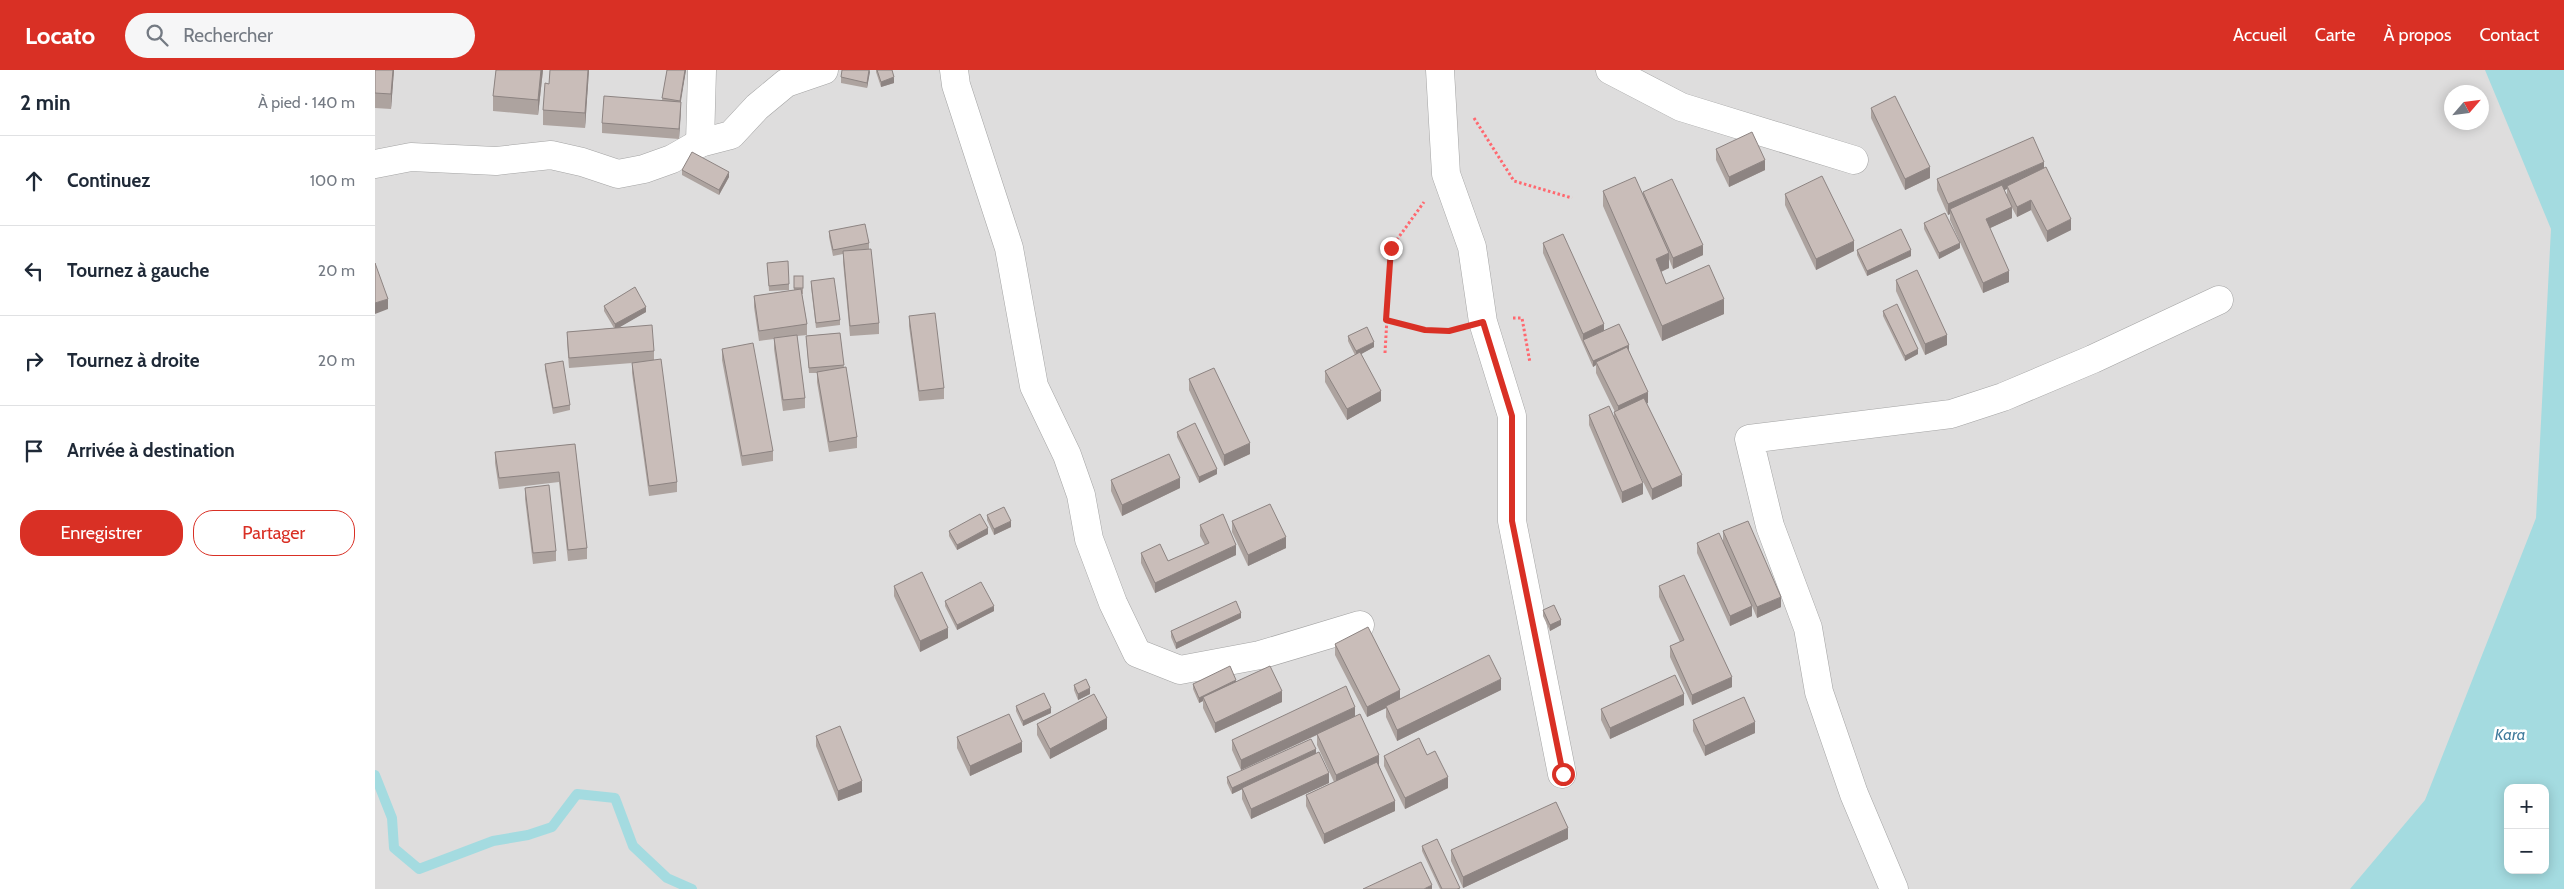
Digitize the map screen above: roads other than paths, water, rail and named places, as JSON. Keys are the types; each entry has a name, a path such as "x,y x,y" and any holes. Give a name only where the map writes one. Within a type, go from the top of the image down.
{"street":[{"path":"700,143 702,70"},
{"path":"375,164 411,157 496,160 551,155 582,162 618,174 644,169 672,159 700,143 731,135 757,107 786,83 824,70"},
{"path":"954,70 955,85 1009,248 1034,386 1067,455 1081,495 1089,539 1113,603 1137,653 1180,670 1260,655 1360,625"},
{"path":"1440,70 1447,174 1472,247 1483,322 1512,416 1512,521 1563,774"},
{"path":"1610,70 1681,107 1854,160"},
{"path":"1894,889 1854,794 1819,692 1808,628 1770,526 1749,439 1951,414 2003,397 2102,355 2219,300"}],"water":[{"name":"Kara","path":"2485,70 2564,70 2564,889 2350,889 2425,800 2536,518 2551,229"}],"waterway":[{"path":"375,775 392,818 394,848 419,869 493,841 528,835 552,827 577,794 615,798 633,846 667,878 692,889"}]}
